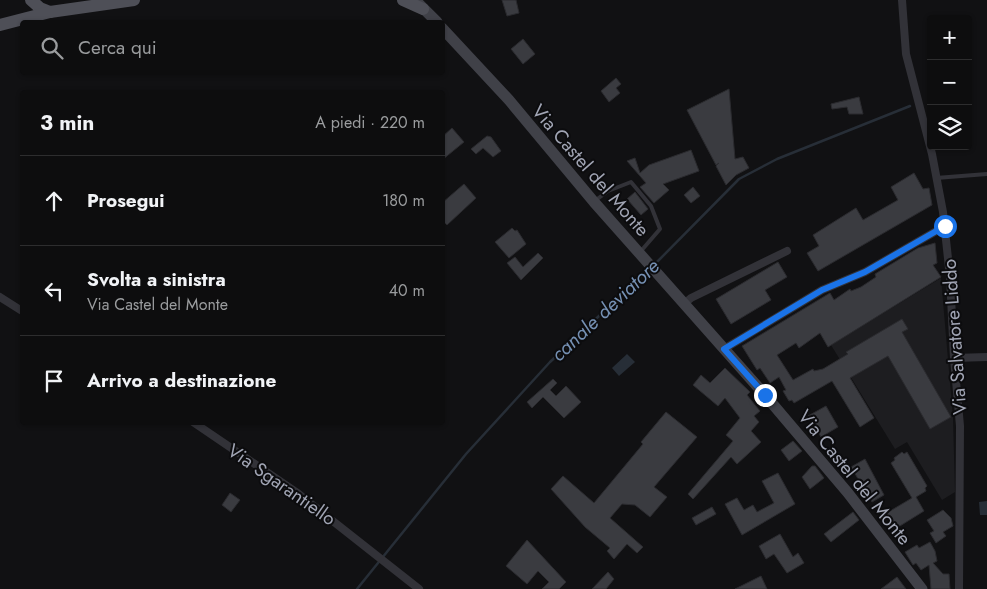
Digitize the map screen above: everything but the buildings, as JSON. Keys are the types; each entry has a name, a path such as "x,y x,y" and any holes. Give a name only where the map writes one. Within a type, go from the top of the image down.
{"main road":[{"path":"31,0 40,8 50,12"},
{"path":"0,25 50,12 134,0"},
{"path":"404,0 419,4 435,20"},
{"name":"Via Castel del Monte","path":"445,31 509,100 594,202 848,493 922,589"}],"street":[{"name":"Via Salvatore Liddo","path":"902,0 906,54 936,178 945,226 950,277 961,443 959,589"},
{"path":"724,349 822,290 865,272 945,226"},
{"path":"684,304 691,298 787,251"},
{"path":"0,297 20,310"},
{"path":"954,358 987,357"},
{"name":"Via Sgarantiello","path":"198,425 268,472 370,548 420,589"}],"lane":[{"path":"936,178 987,174"},
{"path":"594,202 608,191 631,182 651,206 660,229 639,253"}],"shaded area":[{"path":"941,278 953,418 955,492 942,500 907,442 895,449 831,345"},
{"path":"627,354 635,362 619,376 612,368"},
{"path":"987,501 987,515 980,515 979,502"}],"waterway":[{"name":"canale deviatore","path":"655,264 739,179 777,159 910,106"},
{"name":"canale deviatore","path":"357,589 466,454 550,362 649,269"}],"route":[{"path":"765,395 724,349 822,290 865,272 945,226"}]}
